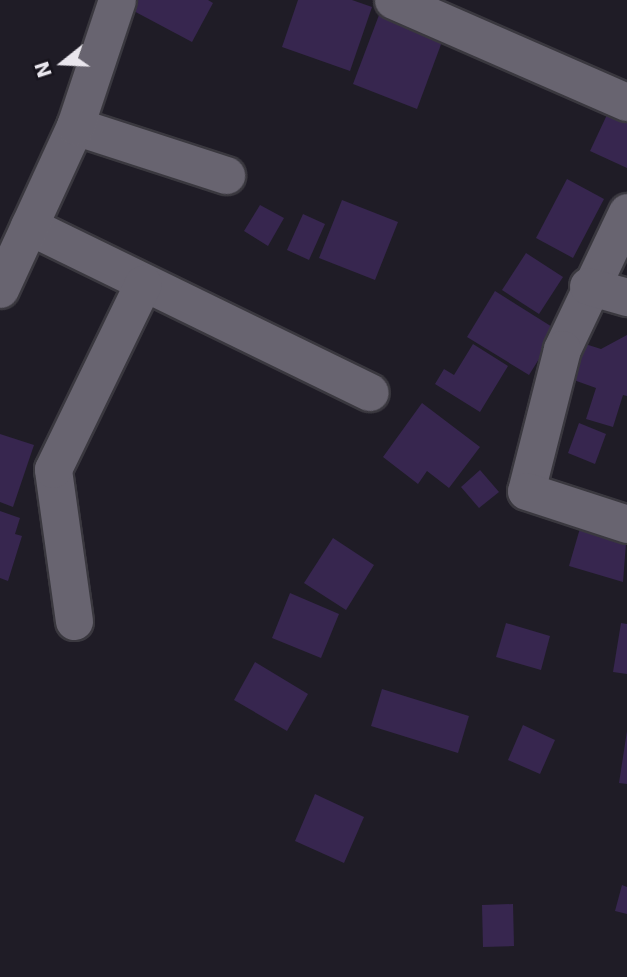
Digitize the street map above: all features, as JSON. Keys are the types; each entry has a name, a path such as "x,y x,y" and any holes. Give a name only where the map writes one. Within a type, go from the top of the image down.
{"street":[{"path":"0,289 75,126 117,0"},
{"path":"393,0 627,102"},
{"path":"75,126 226,174"},
{"path":"627,212 589,286 562,349 526,491 627,524"},
{"path":"29,226 142,284 370,392"},
{"path":"74,621 53,469 142,284"},
{"path":"589,286 627,297"}],"building":[{"path":"135,0 208,0 213,3 192,42 130,9"},
{"path":"298,0 352,0 372,7 350,71 282,47"},
{"path":"379,15 443,39 417,109 353,84"},
{"path":"613,102 627,109 627,168 590,151"},
{"path":"567,179 604,199 573,258 536,238"},
{"path":"342,200 398,222 375,280 319,258"},
{"path":"260,205 284,218 268,246 244,231"},
{"path":"303,214 325,224 309,260 287,250"},
{"path":"526,253 563,277 539,314 502,290"},
{"path":"495,291 557,330 529,375 467,337"},
{"path":"627,335 627,396 623,395 613,427 586,419 596,388 571,379 582,343 601,349"},
{"path":"473,344 508,366 480,412 435,384 444,369 454,375"},
{"path":"422,403 480,447 449,488 427,471 418,484 383,457"},
{"path":"579,423 606,434 595,464 568,453"},
{"path":"0,434 34,445 13,507 0,502"},
{"path":"480,470 499,492 479,508 461,487"},
{"path":"0,511 20,518 15,534 22,536 8,581 0,578"},
{"path":"583,518 627,530 623,582 569,566"},
{"path":"333,538 374,565 346,610 304,583"},
{"path":"290,593 339,614 321,658 272,638"},
{"path":"506,623 550,636 541,670 496,657"},
{"path":"621,623 627,624 627,674 613,672"},
{"path":"255,662 308,694 287,731 234,700"},
{"path":"382,689 469,716 458,753 371,726"},
{"path":"523,725 555,740 540,774 508,760"},
{"path":"627,731 627,784 619,783"},
{"path":"315,794 364,817 344,863 295,841"},
{"path":"622,885 627,887 627,914 615,911"},
{"path":"513,904 514,946 483,947 482,905"}]}
